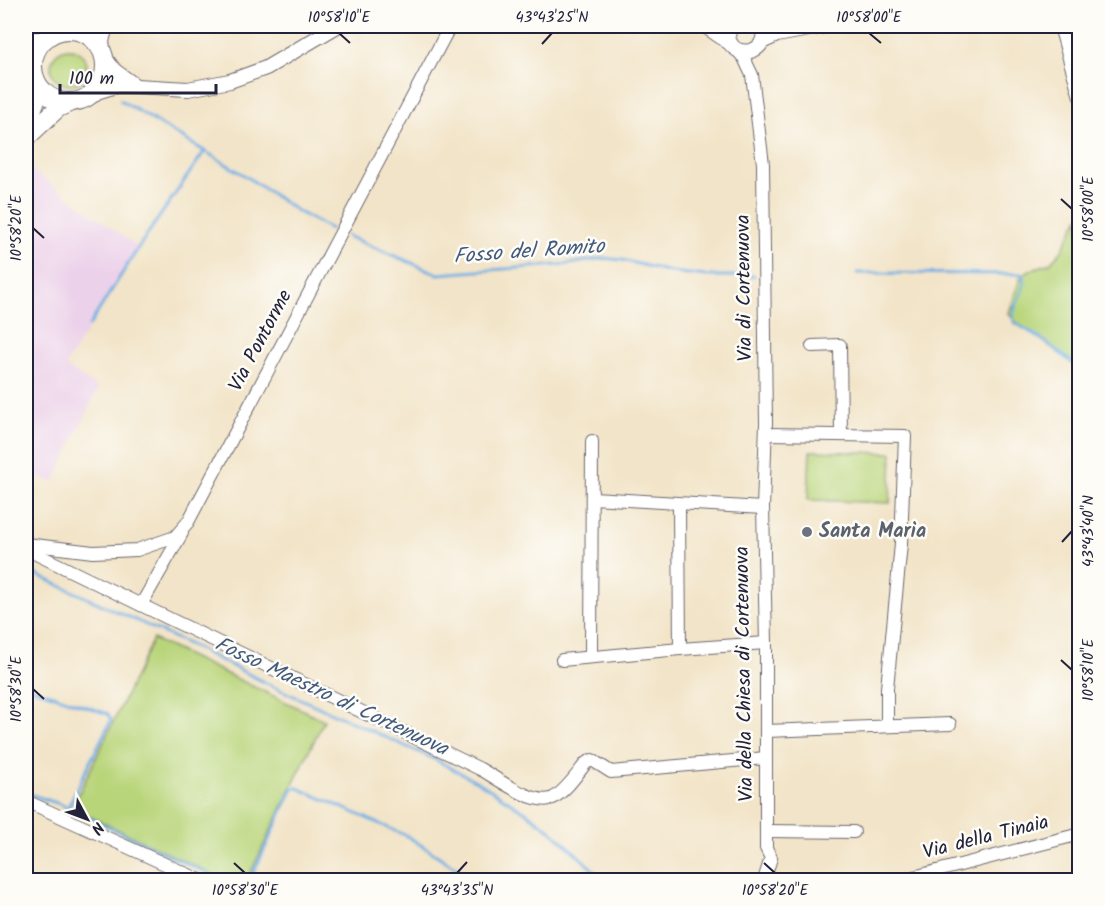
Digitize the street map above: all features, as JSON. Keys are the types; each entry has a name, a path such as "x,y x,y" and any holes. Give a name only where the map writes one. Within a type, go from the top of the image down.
{"main road":[{"path":"26,138 58,108 93,93 103,78 103,54 100,41 104,26"},
{"path":"26,127 37,97 31,67 39,46 46,38 54,33 76,28 89,36 103,54"},
{"path":"31,67 41,88 49,96 60,101 71,102"}],"street":[{"path":"93,93 111,86 133,84 156,88 188,89 230,81 266,68 337,26"},
{"name":"Via Pontorme","path":"26,544 93,552 137,550 175,537 188,522 450,26"},
{"path":"705,26 733,46 747,52 777,35 825,26"},
{"name":"Via di Cortenuova","path":"730,26 728,34 733,46 744,58 752,75 763,164 766,434 763,504"},
{"path":"764,26 795,31"},
{"name":"Via di Cortenuova","path":"752,75 764,36 764,26"},
{"path":"1060,26 1080,97"},
{"path":"26,39 46,38"},
{"path":"103,54 115,72 133,84"},
{"path":"812,346 840,345 841,435"},
{"path":"766,434 905,436 901,544 887,688 887,726"},
{"path":"591,656 592,441"},
{"path":"593,498 679,504 763,504"},
{"path":"679,504 680,649"},
{"name":"Via della Chiesa di Cortenuova","path":"763,504 766,848 771,858 764,880"},
{"path":"141,605 188,522"},
{"path":"26,549 480,769 530,797 544,801 560,793 586,763 592,760 611,772 766,758"},
{"path":"562,660 766,643"},
{"path":"766,731 950,724"},
{"path":"26,801 200,880"},
{"path":"766,831 854,832"},
{"name":"Via della Tinaia","path":"902,880 1080,834"}],"shaded area":[{"path":"26,166 139,248 65,366 98,388 54,482 26,473"}],"green space":[{"path":"69,49 82,54 87,67 82,80 69,85 56,80 51,67 56,54"},
{"path":"1079,217 1079,367 1016,322 1009,313 1020,279 1028,271 1050,263 1062,250"},
{"path":"810,451 892,453 890,503 808,500"},
{"path":"153,639 324,720 247,880 224,880 72,808"}],"waterway":[{"path":"120,100 244,175 300,213 331,229"},
{"path":"89,326 142,242 204,152"},
{"name":"Fosso del Romito","path":"347,236 438,274 569,264 603,258 622,260 671,272 707,276 754,276"},
{"name":"Fosso del Romito","path":"857,273 1022,274 1024,280 1022,292 1014,310 1014,322 1046,342 1080,369"},
{"name":"Fosso Maestro di Cortenuova","path":"26,570 190,645 274,687 432,758 478,782 553,832 604,880"},
{"path":"26,686 108,714 111,720 68,807"},
{"path":"250,880 293,788 298,788 407,836 475,880"},
{"path":"26,793 60,804 222,880"}],"place":[{"name":"Santa Maria","path":"807,532"}]}
